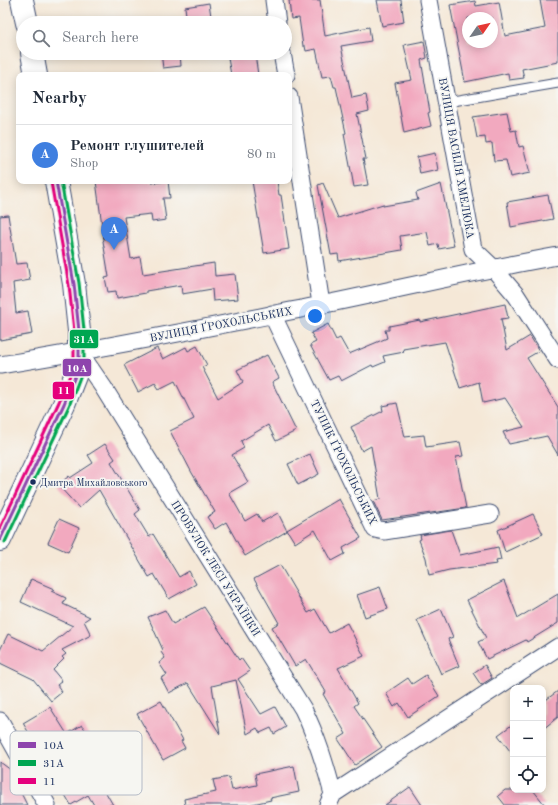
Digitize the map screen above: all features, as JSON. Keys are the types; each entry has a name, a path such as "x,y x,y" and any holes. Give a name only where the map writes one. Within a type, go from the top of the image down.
{"main road":[{"path":"22,0 25,16"},
{"path":"33,60 35,72"},
{"path":"0,540 64,404 75,376 79,352 79,331 74,284 57,184"}],"street":[{"path":"274,0 276,16"},
{"name":"ВУЛИЦЯ ВАСИЛЯ ХМЕЛЮКА","path":"428,0 473,249 516,295 558,360"},
{"path":"283,60 285,72"},
{"path":"292,117 321,304"},
{"name":"ВУЛИЦЯ ҐРОХОЛЬСЬКИХ","path":"0,365 79,352 272,314 492,268 558,256"},
{"name":"ТУПИК ҐРОХОЛЬСЬКИХ","path":"272,314 376,529 384,531 490,514"},
{"name":"ПРОВУЛОК ЛЕСІ УКРАЇНКИ","path":"79,352 103,387 303,709 322,752 330,800"},
{"path":"330,800 558,647"},
{"path":"0,721 10,739"},
{"path":"41,795 47,805"}],"lane":[{"path":"447,102 558,83"}],"building":[{"path":"289,0 320,0 325,36 369,27 371,41 341,46 352,98 366,95 369,111 357,114 366,159 363,159 368,185 354,187 344,134 346,133 336,87 334,87 331,76 322,77 316,49 306,51 305,46 303,46 299,18 292,19"},
{"path":"377,0 401,0 404,22 382,26"},
{"path":"540,0 558,0 558,62 522,69 524,78 509,80 508,73 465,82 450,5 475,1 476,6 499,2 505,36 545,28"},
{"path":"209,3 211,16 186,16 185,7"},
{"path":"424,41 427,58 421,60 431,126 404,133 395,83 412,80 404,45"},
{"path":"162,60 181,60 181,66 163,68"},
{"path":"228,60 256,60 258,72 230,72"},
{"path":"507,112 511,131 516,130 519,147 523,146 530,173 510,177 506,160 494,161 492,143 486,144 485,137 477,138 473,117"},
{"path":"435,153 438,170 420,174 417,157"},
{"path":"323,183 338,218 383,204 383,206 418,200 416,193 441,184 454,246 439,249 438,244 430,246 427,232 400,236 402,250 339,261 338,254 331,255 318,185"},
{"path":"96,184 168,184 170,198 163,198 166,220 152,222 151,214 124,217 131,259 140,257 143,274 214,263 215,276 235,274 238,299 213,301 212,289 182,294 181,285 117,298 116,291 108,292 105,278 109,277"},
{"path":"252,184 277,184 279,195 281,195 289,249 264,253"},
{"path":"548,195 553,219 511,227 507,202"},
{"path":"8,215 16,264 27,263 30,280 13,283 16,313 28,311 32,334 0,340 0,216"},
{"path":"505,304 508,318 501,319 507,350 530,336 539,351 527,358 558,407 558,455 547,436 509,444 503,432 524,427 505,398 483,403 479,382 460,388 445,342 403,349 404,352 383,356 385,362 373,367 372,365 341,381 338,376 329,380 310,345 316,342 311,333 328,324 336,340 340,338 349,354 387,338 385,330 389,330 389,326 420,320 420,322"},
{"path":"197,346 207,365 202,367 218,398 243,382 237,370 267,355 279,378 272,382 296,431 276,441 268,425 241,441 244,448 232,455 248,482 229,493 245,521 257,514 262,522 278,513 287,531 245,556 226,522 215,529 207,517 215,512 170,431 194,419 175,381 159,389 155,383 138,392 124,365 157,348 163,359 186,347 188,351"},
{"path":"397,403 405,437 424,435 426,447 460,442 463,456 456,457 466,508 382,520 373,501 380,499 371,446 362,451 351,427 383,411 382,406"},
{"path":"105,444 115,459 111,462 140,510 135,514 149,537 153,534 179,577 189,571 196,584 169,599 154,574 149,577 99,490 79,508 58,485 69,476 70,478 93,463 88,455"},
{"path":"310,454 319,474 298,485 288,464"},
{"path":"339,499 361,538 343,548 345,554 332,561 315,530 295,543 287,530"},
{"path":"533,514 543,534 505,552 498,530"},
{"path":"59,519 79,528 68,552 48,543"},
{"path":"451,530 460,555 498,547 501,560 496,561 497,564 449,570 429,575 426,558 419,540 421,539 420,535"},
{"path":"280,565 308,613 315,609 329,633 347,623 364,656 338,668 358,703 354,706 382,747 355,765 338,739 346,734 323,694 326,692 306,659 295,666 272,627 279,623 254,579"},
{"path":"31,579 54,589 51,591 66,598 63,604 90,617 84,621 91,635 62,650 66,654 62,657 64,659 53,670 62,681 57,685 62,692 51,701 33,679 0,663 0,650 8,634 43,651 73,626 21,602"},
{"path":"504,581 518,618 558,594 558,623 527,642 526,640 487,659 478,642 486,638 467,600"},
{"path":"380,587 388,609 365,617 357,595"},
{"path":"204,607 239,660 241,658 250,671 238,679 261,714 275,707 286,727 274,734 271,728 260,733 257,728 247,734 236,680 212,686 220,734 188,683 169,693 161,678 167,675 159,663 165,658 161,652 163,650 148,617 165,610 173,624"},
{"path":"441,609 453,637 448,639 459,666 441,674 417,620"},
{"path":"485,665 492,678 481,685 473,673"},
{"path":"426,675 439,696 408,717 399,703 394,707 386,693 408,678 412,684"},
{"path":"558,691 558,717 546,727 546,721 546,700"},
{"path":"161,701 183,740 181,741 185,748 163,760 137,714"},
{"path":"50,707 65,731 28,731 23,723"},
{"path":"82,725 86,731 72,731"},
{"path":"510,726 510,751 498,735"},
{"path":"0,762 10,769 10,795 22,795 27,805 0,805"},
{"path":"294,766 299,792 270,798 271,800 248,805 185,805 184,799 216,792 213,780 229,777 232,790 257,785 255,774"},
{"path":"410,787 422,805 385,805"},
{"path":"505,790 510,790 510,793 535,793 545,805 505,805 498,796"},
{"path":"65,795 88,795 71,805"},
{"path":"88,795 107,795 113,805 94,805"}],"transit line":[{"name":"11","path":"0,528 59,402 70,375 74,357 74,331 69,285 51,184"},
{"name":"10А","path":"0,540 64,404 75,376 79,358 79,331 74,284 57,184"},
{"name":"31А","path":"5,542 69,406 80,377 84,359 84,330 79,283 62,184"}],"place":[{"name":"Ремонт глушителей","path":"114,250"},
{"name":"Дмитра Михайловського","path":"33,482"}]}
